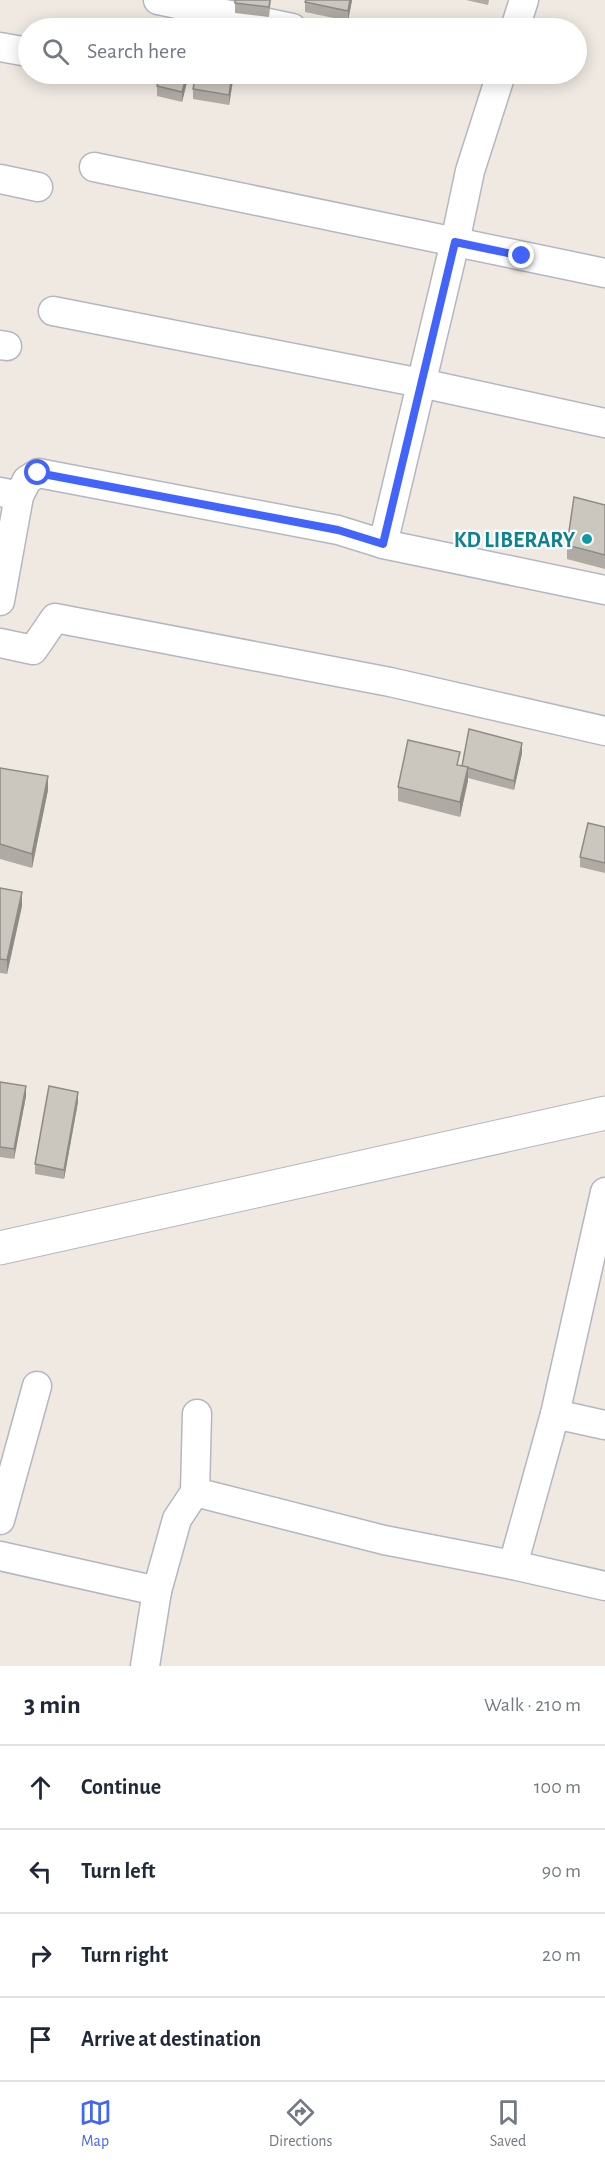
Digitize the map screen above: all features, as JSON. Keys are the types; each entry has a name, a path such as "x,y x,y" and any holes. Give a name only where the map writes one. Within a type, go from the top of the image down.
{"street":[{"path":"158,0 244,18"},
{"path":"518,18 524,0"},
{"path":"0,47 18,50"},
{"path":"383,544 470,171 495,84"},
{"path":"94,167 605,273"},
{"path":"0,179 38,187"},
{"path":"53,311 421,383 605,423"},
{"path":"0,601 9,494 38,473 338,530 383,544 605,590"},
{"path":"0,643 33,650 55,618 390,681 605,731"},
{"path":"0,1248 605,1113"},
{"path":"513,1565 597,1262 605,1192"},
{"path":"0,1520 37,1386"},
{"path":"145,1666 157,1591 177,1519 195,1492 197,1414"},
{"path":"555,1414 605,1425"},
{"path":"195,1492 384,1540 513,1565 605,1586"},
{"path":"0,1556 157,1591"}],"building":[{"path":"235,0 270,0 269,7 235,3"},
{"path":"306,0 350,0 348,11 305,2"},
{"path":"158,84 184,84 182,92 157,86"},
{"path":"194,84 231,84 229,95 193,89"},
{"name":"KD LIBERARY","path":"574,497 605,505 605,555 567,545"},
{"path":"469,729 522,743 514,781 462,766"},
{"path":"408,740 460,752 457,765 468,767 460,802 398,787"},
{"path":"0,768 48,776 32,854 0,844"},
{"path":"588,823 605,827 605,863 580,857"},
{"path":"0,888 22,892 7,960 0,959"},
{"path":"0,1082 26,1086 14,1149 0,1147"},
{"path":"49,1086 78,1092 64,1170 35,1164"}],"place":[{"name":"KD LIBERARY","path":"587,539"}],"route":[{"path":"38,473 338,530 383,544 455,242 522,256"}]}
